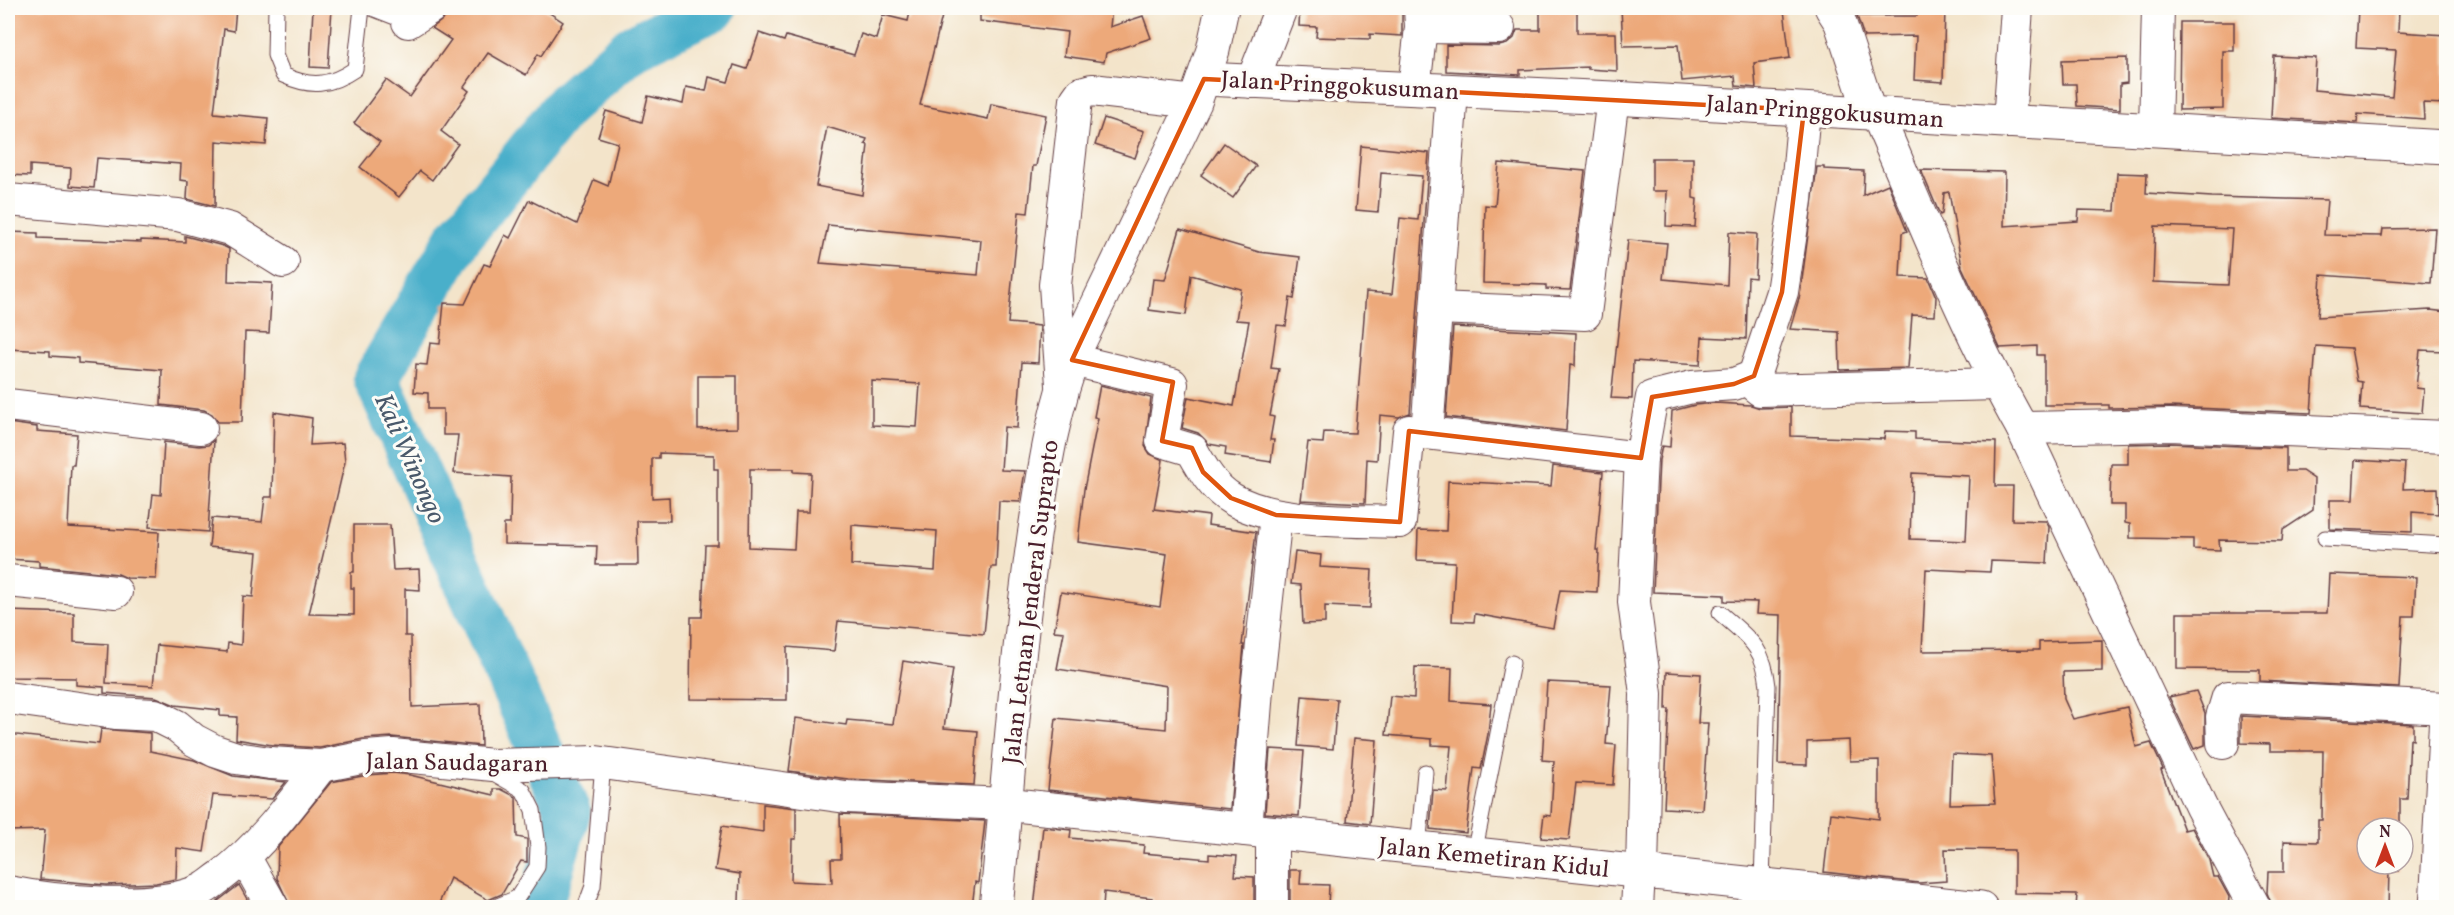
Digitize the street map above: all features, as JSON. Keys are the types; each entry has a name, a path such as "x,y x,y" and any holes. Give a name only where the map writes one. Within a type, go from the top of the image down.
{"street":[{"name":"Jalan Letnan Jenderal Suprapto","path":"996,908 1027,582 1049,438 1067,373 1199,90 1222,17 1222,8"},
{"path":"1252,82 1281,8"},
{"path":"1831,8 1840,22 1874,114 1951,289 2022,428 2201,807 2255,908"},
{"path":"2009,122 2017,8"},
{"path":"2156,129 2158,8"},
{"path":"1414,89 1421,17 1499,28"},
{"name":"Jalan Pringgokusuman","path":"1199,90 1252,82 1613,98 2446,147"},
{"path":"1199,90 1092,90 1081,93 1076,100 1055,285 1067,373 1172,384 1162,441 1192,450 1203,472 1231,498 1276,515 1400,522 1409,431 1641,458"},
{"path":"1428,420 1452,91"},
{"path":"1437,308 1585,314 1613,98"},
{"path":"1804,110 1796,200 1782,292 1754,376 1755,386 1760,390 1998,384"},
{"path":"8,200 178,215 230,229 283,262"},
{"path":"1638,908 1646,694 1634,602 1641,458 1652,397 1692,387 1734,384 1754,376"},
{"path":"8,405 201,428"},
{"path":"2022,428 2170,426 2446,437"},
{"path":"1272,908 1259,832 1257,690 1276,515"},
{"path":"8,580 116,592"},
{"path":"2223,743 2222,717 2229,697 2446,708"},
{"name":"Jalan Saudagaran","path":"8,699 115,713 155,715 177,726 194,740 216,752 236,758 321,766 366,757 393,755 493,765 599,763 846,797 1006,804"},
{"path":"2436,908 2446,713"},
{"path":"8,892 45,904 156,902 202,890 245,858 289,808 321,766"},
{"name":"Jalan Kemetiran Kidul","path":"1006,804 1640,873 1762,884 1907,904 1981,908"},
{"path":"245,858 273,908"}],"lane":[{"path":"276,8 275,56 284,75 300,83 319,85 342,78 355,69 362,8"},
{"path":"372,8 419,15"},
{"path":"2325,538 2446,545"},
{"path":"1720,613 1756,645 1766,664 1768,686 1762,884"},
{"path":"1474,854 1512,663"},
{"path":"476,762 523,790 532,810 538,847 537,867 517,898 493,908"},
{"path":"585,908 592,886 599,763"},
{"path":"1418,848 1425,772"}],"highlighted area":[{"path":"1204,79 1804,110 1782,292 1754,376 1734,384 1652,397 1641,458 1409,431 1400,522 1276,515 1231,498 1203,472 1192,448 1162,441 1173,382 1072,360"}],"building":[{"path":"8,8 236,8 234,31 224,29 214,113 268,118 266,145 216,141 215,206 187,199 188,181 180,180 181,164 97,158 94,188 70,186 71,168 30,165 30,176 8,175"},
{"path":"313,8 332,8 328,68 310,67"},
{"path":"448,8 542,8 563,22 541,56 538,54 526,75 488,53 464,87 469,91 441,131 458,144 432,180 420,171 399,197 360,167 380,142 354,123 386,80 410,97 451,40 432,28 446,17"},
{"path":"911,8 944,8 920,105 988,119 991,104 1046,115 1036,166 1033,166 1028,213 1019,212 1008,323 1040,326 1038,363 1022,362 1017,428 1004,427 1001,470 1025,471 1020,502 999,501 996,567 991,567 984,634 838,621 834,651 787,647 787,700 690,699 691,617 702,617 705,545 718,545 718,469 714,469 714,455 659,453 659,458 652,458 652,498 669,497 670,521 637,521 638,565 596,565 597,546 504,544 504,524 510,524 511,477 454,473 458,435 443,435 443,409 428,409 428,393 414,392 416,364 427,365 430,343 440,344 444,303 465,304 484,264 490,266 505,235 510,238 529,200 577,224 594,180 608,186 618,143 598,137 606,111 642,122 648,96 683,104 686,87 706,91 709,77 728,82 734,65 747,69 759,33 784,41 786,36 854,55 861,34 876,39 883,15 908,21","holes":["827,127 867,139 862,195 816,186","828,225 981,240 978,275 820,263","698,376 737,376 737,428 698,429","872,381 920,384 917,427 872,425","750,469 794,469 794,472 811,473 809,512 796,512 794,549 749,547","852,525 937,531 935,571 851,565"]},
{"path":"980,8 1112,8 1110,27 1143,16 1151,38 1106,53 1104,62 1064,56 1067,32 980,21"},
{"path":"1300,8 1402,8 1402,36 1370,34 1370,39 1316,37 1317,27 1299,26"},
{"path":"1540,8 1577,8 1577,33 1616,33 1617,71 1588,69 1588,67 1520,70 1520,75 1446,71 1446,45 1499,46 1507,44 1514,38 1517,30 1540,30"},
{"path":"1621,8 1784,10 1790,58 1754,63 1756,88 1736,86 1735,76 1682,81 1678,45 1623,46"},
{"path":"1917,8 1945,8 1943,82 1914,80 1916,36 1864,37 1857,16 1917,16"},
{"path":"2358,8 2399,8 2398,32 2446,35 2446,104 2423,103 2424,119 2358,114 2357,123 2271,118 2274,56 2316,58 2314,90 2392,97 2396,50 2356,48"},
{"path":"2180,22 2234,22 2234,51 2223,51 2223,109 2179,110"},
{"path":"2127,58 2127,83 2120,84 2120,109 2077,106 2076,84 2063,84 2062,60"},
{"path":"1104,118 1144,131 1135,158 1095,145"},
{"path":"1224,143 1256,166 1233,198 1201,175"},
{"path":"1361,146 1429,153 1410,413 1399,417 1380,415 1377,460 1367,459 1365,503 1301,500 1308,442 1323,443 1324,432 1355,433 1366,292 1392,294 1400,218 1418,220 1422,176 1381,173 1378,212 1356,210"},
{"path":"1652,158 1693,158 1693,198 1697,199 1695,227 1666,226 1667,191 1652,191"},
{"path":"1499,163 1585,171 1570,290 1546,289 1546,285 1483,283 1485,205 1495,206"},
{"path":"1817,167 1864,171 1863,195 1888,184 1907,231 1902,233 1900,277 1928,278 1936,297 1935,316 1912,315 1908,368 1840,370 1839,332 1790,329 1800,295"},
{"path":"1921,170 2005,172 2004,226 2078,221 2079,210 2115,211 2117,173 2147,174 2146,193 2327,200 2324,235 2382,236 2383,229 2435,228 2431,283 2321,275 2318,317 2430,310 2446,312 2445,351 2420,350 2416,388 2424,389 2422,413 2360,409 2362,382 2357,381 2351,348 2316,346 2311,413 2171,407 2109,408 2109,405 2044,405 2044,355 2037,355 2037,346 2000,348 1962,267 1949,192 1944,193 1940,215","holes":["2155,226 2232,229 2228,285 2153,282"]},
{"path":"1180,229 1259,252 1300,257 1294,299 1290,298 1286,326 1277,325 1271,368 1279,369 1270,416 1274,417 1270,440 1274,440 1271,462 1225,455 1226,447 1209,444 1198,433 1182,428 1188,397 1234,406 1249,321 1236,320 1241,289 1191,275 1186,315 1149,310 1153,279 1165,280"},
{"path":"8,232 38,233 38,238 141,242 141,240 185,242 185,236 229,249 228,281 272,283 269,333 245,332 242,422 218,422 212,414 204,410 161,405 162,370 78,363 78,358 50,356 50,351 8,349"},
{"path":"1729,232 1757,234 1755,278 1748,277 1746,339 1702,337 1700,365 1633,361 1632,399 1611,398 1628,240 1667,243 1663,279 1727,285"},
{"path":"1453,327 1576,333 1575,366 1570,365 1566,431 1446,417"},
{"path":"1100,385 1151,398 1145,446 1150,454 1163,460 1154,509 1209,516 1208,525 1256,532 1242,645 1244,645 1230,809 1048,790 1056,718 1166,729 1167,686 1057,669 1064,632 1054,631 1061,592 1160,607 1167,554 1078,542 1084,489 1098,418 1094,417"},
{"path":"1715,403 1751,405 1760,408 1791,407 1791,436 1884,439 1885,431 1915,432 1915,439 1996,442 1995,486 2013,486 2012,520 2046,521 2049,527 2047,563 1991,561 1990,572 1926,569 1922,651 2039,650 2039,642 2102,640 2102,671 2063,672 2064,699 2073,719 2127,707 2136,747 2151,743 2163,769 2161,770 2184,830 2192,828 2209,860 2213,877 2218,877 2229,897 2228,908 2076,908 2077,894 2014,893 2014,850 1945,849 1946,881 1919,883 1824,872 1831,813 1879,819 1879,760 1850,761 1849,740 1807,742 1807,765 1778,764 1781,615 1756,614 1757,602 1724,601 1724,595 1653,592 1659,460 1662,446 1670,447 1672,411","holes":["1912,473 1969,476 1966,541 1910,539","1952,754 1991,756 1995,803 1950,804"]},
{"path":"274,412 312,418 310,445 343,443 345,462 309,614 354,615 354,588 351,588 351,572 354,572 354,525 390,525 393,570 419,569 420,590 405,589 405,636 411,636 412,707 480,704 481,746 392,737 363,739 320,748 272,745 236,739 237,717 220,716 220,710 175,705 156,697 104,693 104,687 76,685 76,678 8,677 8,611 74,613 74,642 108,644 106,683 153,686 157,645 227,652 228,643 241,645 243,596 253,597 257,552 209,547 212,518 262,522 265,497 272,497"},
{"path":"8,423 37,427 37,431 77,434 74,465 71,465 68,527 159,532 156,579 127,578 118,574 39,566 39,561 8,559"},
{"path":"214,440 208,532 149,527 153,494 161,495 164,442 199,446 208,445"},
{"path":"2170,443 2286,448 2286,471 2302,471 2314,479 2313,510 2283,530 2282,541 2219,540 2220,550 2193,549 2193,539 2130,538 2130,524 2125,523 2125,505 2110,505 2111,464 2128,464 2128,444"},
{"path":"2355,460 2405,463 2403,489 2437,488 2438,514 2412,512 2412,532 2330,529 2330,500 2353,500"},
{"path":"1553,466 1603,472 1596,550 1599,550 1597,592 1560,590 1553,628 1475,614 1474,622 1452,621 1455,562 1417,560 1418,530 1446,531 1448,481 1551,486"},
{"path":"1295,552 1321,555 1320,567 1372,570 1370,608 1325,606 1325,623 1303,624 1301,585 1291,584"},
{"path":"2329,574 2416,577 2414,616 2403,616 2399,688 2260,681 2260,670 2177,669 2177,613 2327,613"},
{"path":"903,661 953,669 944,728 978,731 974,785 848,779 789,771 796,718 846,725 847,720 893,724"},
{"path":"1415,667 1452,668 1451,701 1491,704 1481,769 1474,768 1466,833 1430,829 1433,790 1447,791 1451,746 1432,745 1432,739 1386,735 1390,696 1414,698"},
{"path":"1667,672 1701,674 1698,723 1708,723 1702,810 1664,808 1669,709 1666,709"},
{"path":"1547,682 1611,685 1606,744 1616,745 1613,785 1576,783 1569,840 1541,838 1544,815 1551,816 1554,761 1542,760"},
{"path":"2196,691 2205,713 2205,745 2194,749 2169,697"},
{"path":"1302,696 1337,699 1333,749 1298,746"},
{"path":"2241,716 2413,724 2407,799 2400,799 2400,816 2355,816 2355,876 2389,876 2388,908 2273,908 2267,893 2268,872 2284,872 2284,841 2318,842 2318,820 2322,820 2323,751 2270,751 2270,744 2241,743"},
{"path":"101,729 150,733 150,751 194,760 233,776 286,782 272,799 213,795 204,852 177,848 176,879 156,883 106,885 40,879 45,830 8,831 8,734 99,744"},
{"path":"1354,738 1377,740 1370,824 1347,821"},
{"path":"1270,749 1304,751 1299,816 1265,813"},
{"path":"393,773 494,795 494,789 501,789 516,797 517,837 527,839 527,862 521,861 502,894 488,900 450,878 437,908 291,908 277,878 278,847 331,782"},
{"path":"763,804 796,808 796,839 792,839 791,881 832,883 831,859 841,859 840,814 985,821 978,883 975,882 972,908 808,908 807,905 739,902 740,874 715,870 722,826 763,832"},
{"path":"1043,827 1071,830 1070,838 1144,845 1143,853 1209,859 1209,854 1237,856 1235,876 1254,877 1254,908 1151,908 1152,898 1104,892 1103,908 1034,908"},
{"path":"1290,870 1301,870 1300,884 1329,885 1328,908 1290,908"},
{"path":"239,885 252,908 215,908 218,901"}],"waterway":[{"name":"Kali Winongo","path":"532,908 541,902 568,812 376,378 457,240 566,105 632,47 714,8"}]}
